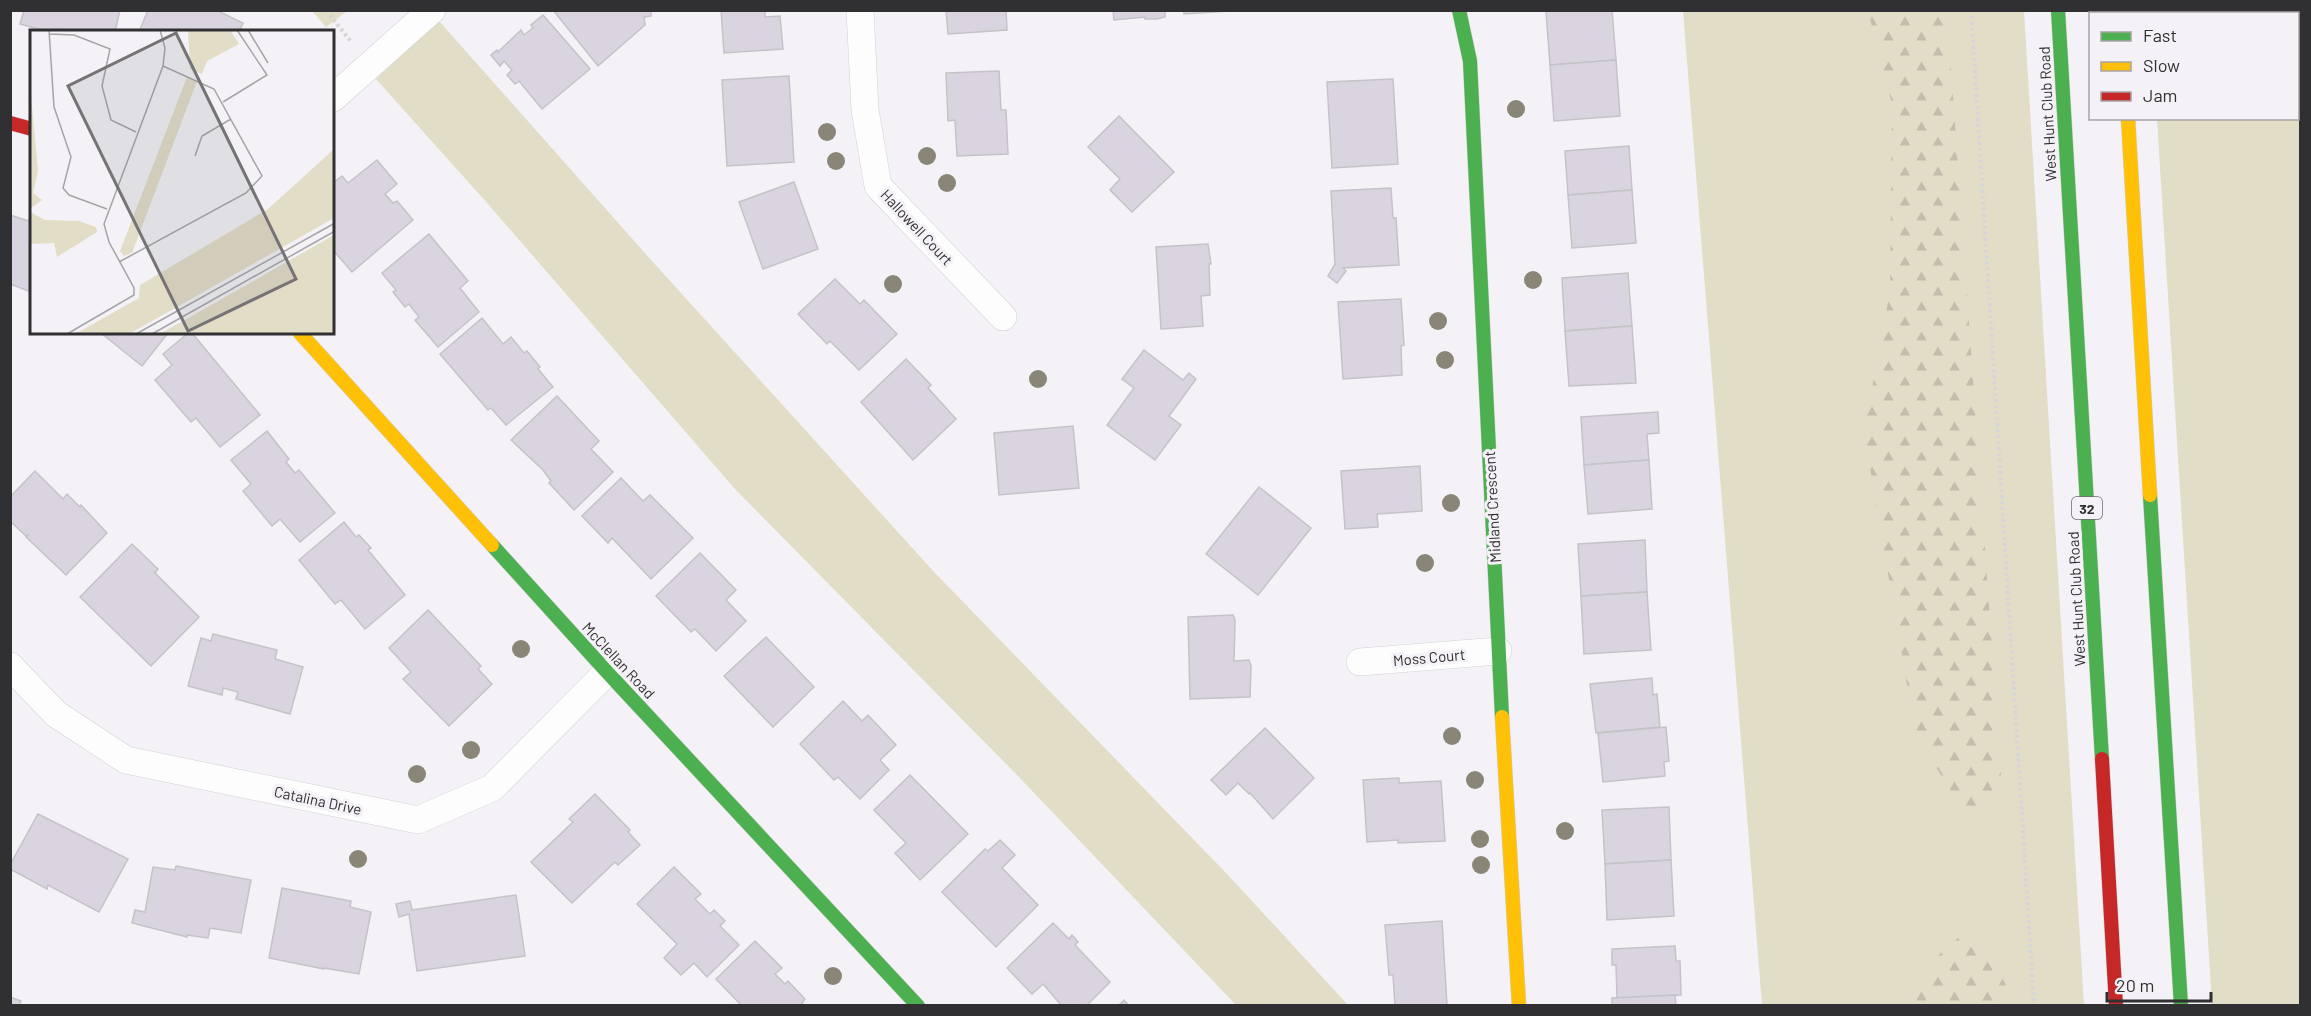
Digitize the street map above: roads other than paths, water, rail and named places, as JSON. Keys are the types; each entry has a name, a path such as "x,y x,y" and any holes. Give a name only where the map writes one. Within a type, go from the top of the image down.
{"street":[{"path":"334,97 432,10"},
{"name":"Hallowell Court","path":"860,10 864,110 878,186 1003,317"},
{"name":"Midland Crescent","path":"1458,10 1470,61 1498,651 1519,1005"},
{"name":"West Hunt Club Road","path":"2058,10 2116,1005"},
{"path":"2128,120 2181,1005"},
{"path":"10,123 30,128"},
{"name":"McClellan Road","path":"301,334 607,672 918,1005"},
{"name":"Moss Court","path":"1360,662 1498,651"},
{"name":"Catalina Drive","path":"10,666 56,714 126,760 418,820 492,788 607,672"}]}
